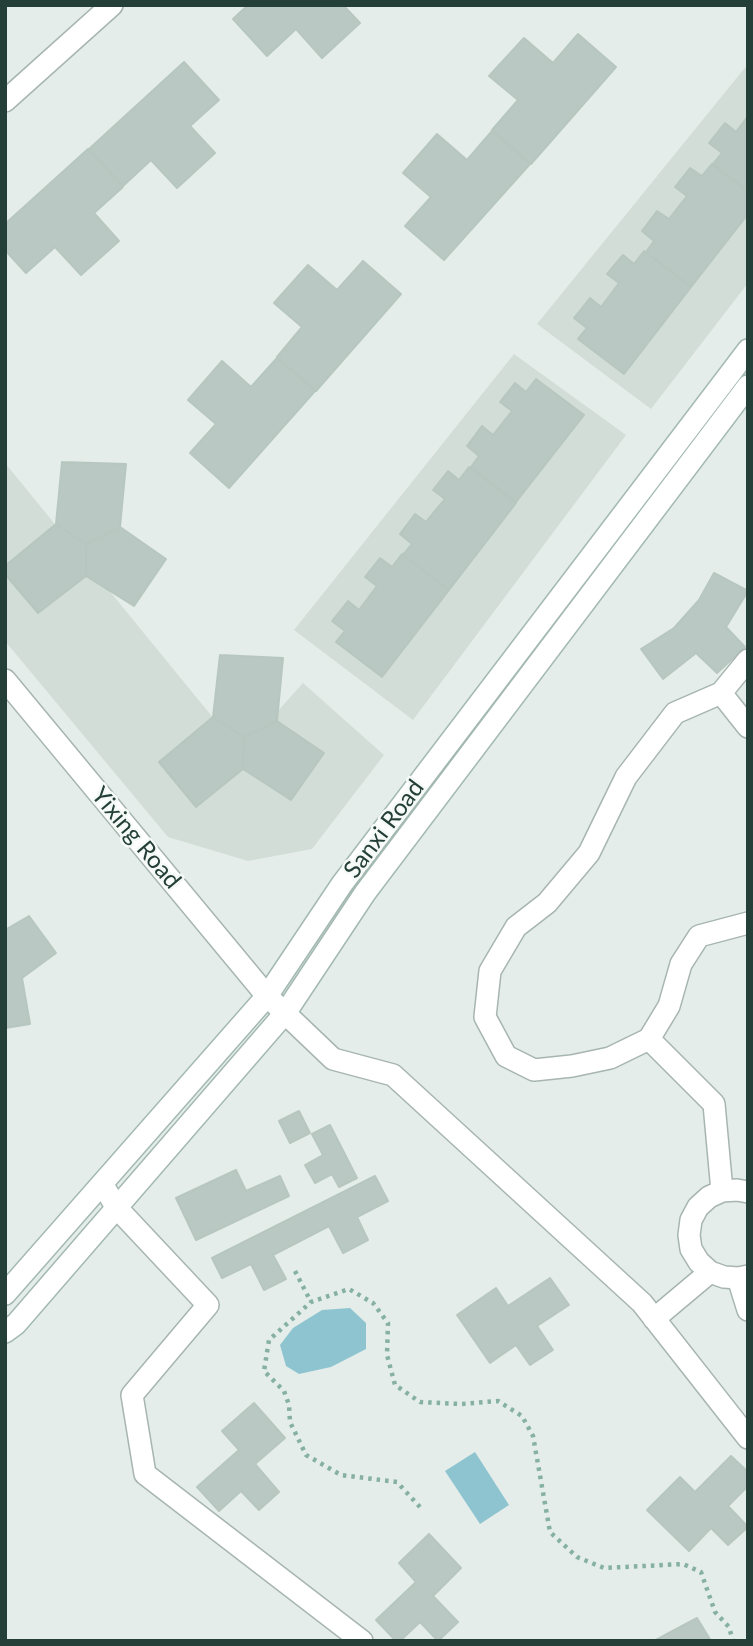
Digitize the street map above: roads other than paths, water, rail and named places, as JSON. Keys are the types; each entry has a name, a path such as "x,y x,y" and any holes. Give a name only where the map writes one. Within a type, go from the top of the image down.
{"street":[{"path":"5,101 112,5"},
{"name":"Sanxi Road","path":"5,1294 267,996 342,884 748,350"},
{"name":"Sanxi Road","path":"5,1332 16,1324 286,1012 365,892 748,386"},
{"path":"748,660 720,693 675,713 626,777 589,853 547,903 516,927 490,971 485,1017 506,1056 534,1070 610,1058 649,1040 669,1006 681,964 699,936 748,923"},
{"name":"Yixing Road","path":"5,680 267,996 333,1059 393,1075 642,1303 748,1438"},
{"path":"720,693 748,727"},
{"path":"649,1040 714,1104 722,1191"},
{"path":"103,1185 116,1206 208,1305 132,1395 145,1475 362,1641"},
{"path":"748,1192 722,1191 709,1197 698,1207 691,1220 688,1235 691,1249 699,1262 710,1272 724,1278 743,1277 748,1310"},
{"path":"654,1319 710,1272"}],"water":[{"path":"350,1308 366,1323 366,1349 331,1367 299,1374 286,1366 280,1345 293,1328 322,1310"},
{"path":"475,1452 509,1505 480,1524 445,1471"}]}
